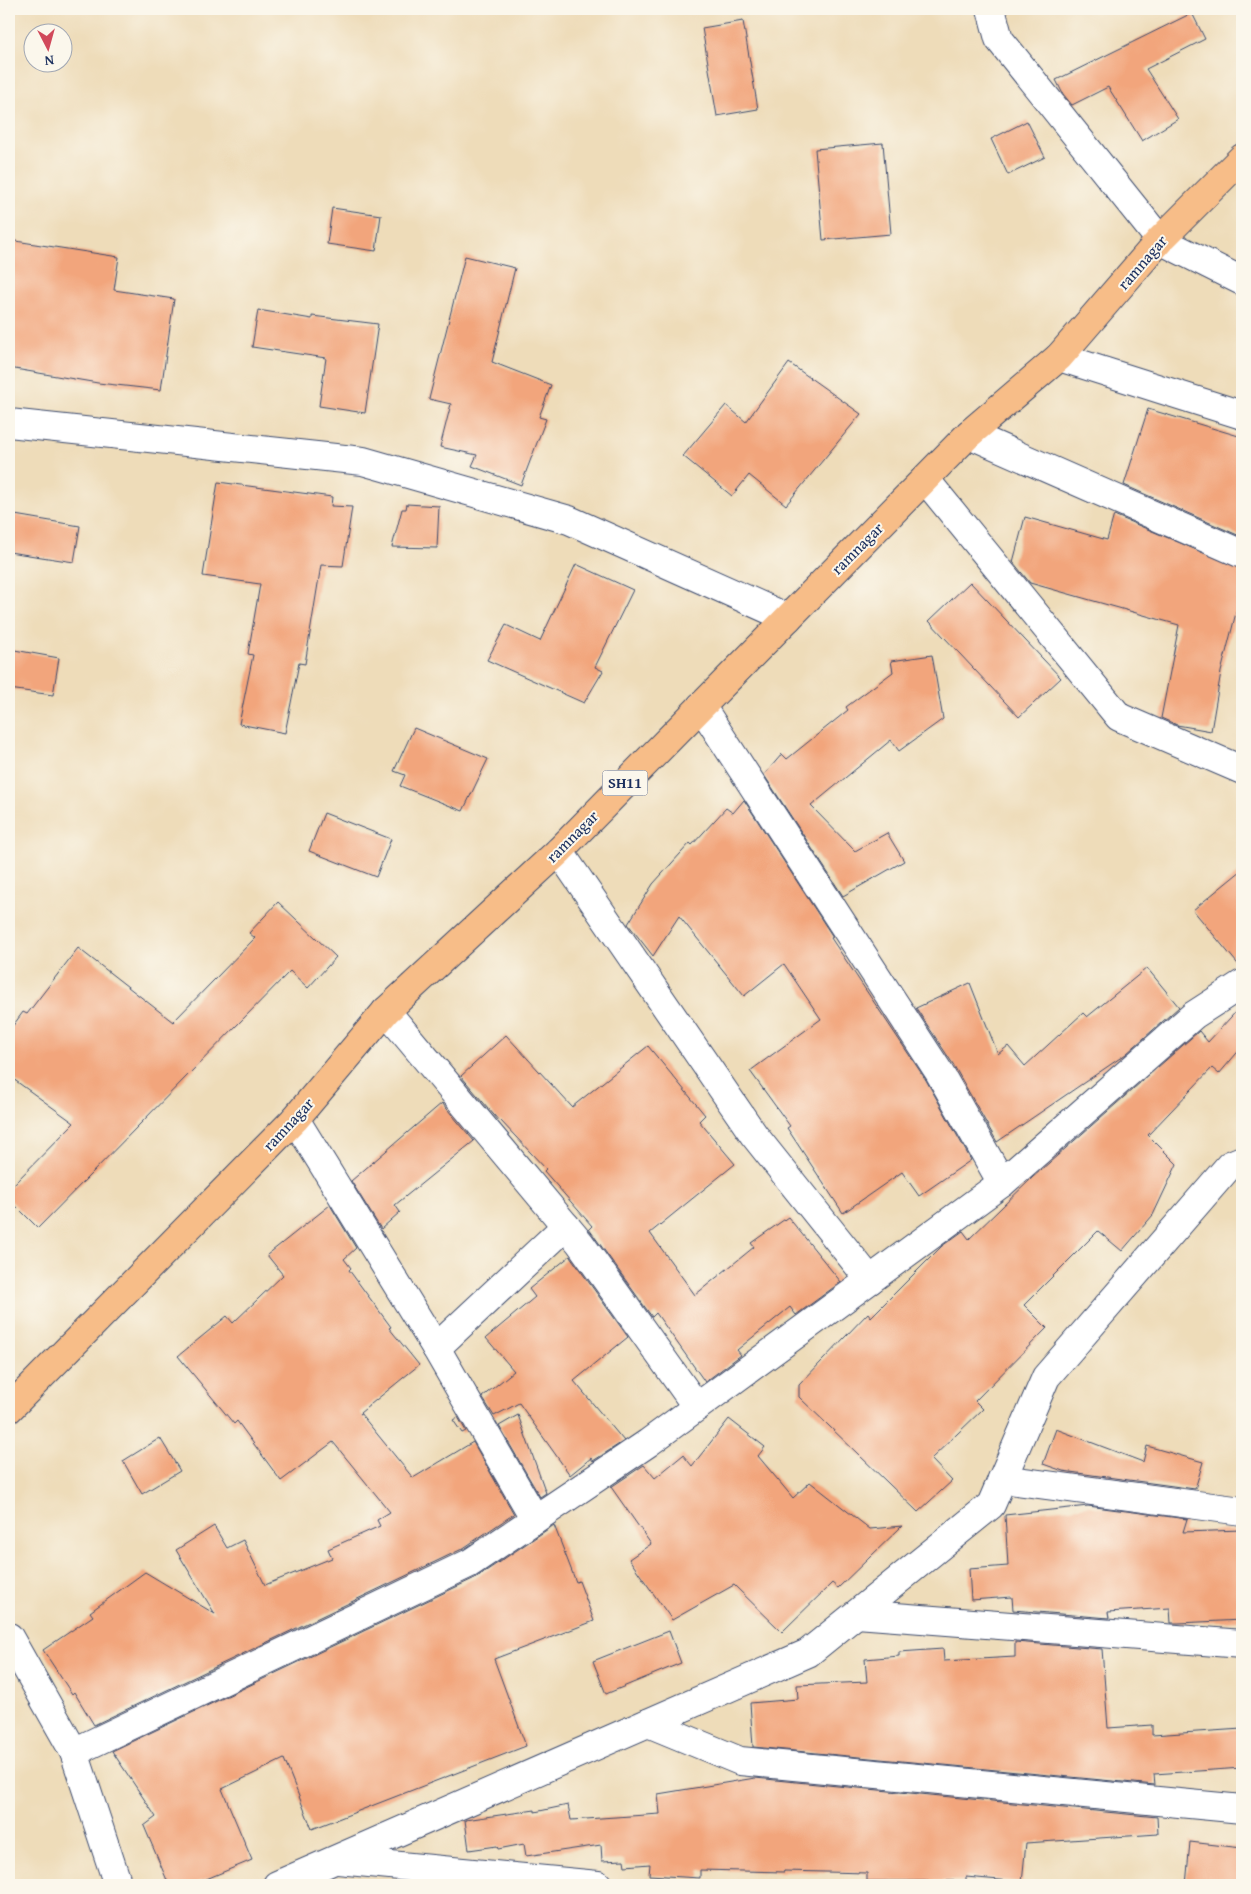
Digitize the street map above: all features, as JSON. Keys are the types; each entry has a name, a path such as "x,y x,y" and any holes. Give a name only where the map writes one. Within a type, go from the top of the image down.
{"main road":[{"name":"ramnagar","path":"9,1409 294,1119 386,1011 558,851 969,434 1059,357 1160,240 1242,158"}],"street":[{"path":"991,9 999,39 1160,240 1242,281"},
{"path":"1059,357 1242,415"},
{"path":"9,423 363,461 569,520 788,618"},
{"path":"969,434 1242,554"},
{"path":"924,479 1119,717 1242,770"},
{"path":"701,706 939,1072 1002,1183"},
{"path":"558,851 754,1135 870,1280"},
{"path":"74,1752 470,1563 698,1407 1002,1183 1194,1015 1242,984"},
{"path":"386,1011 566,1226 698,1407"},
{"path":"294,1119 436,1348 535,1519"},
{"path":"277,1885 808,1653 991,1505 1046,1377 1230,1164 1242,1160"},
{"path":"436,1348 566,1226"},
{"path":"1002,1479 1242,1511"},
{"path":"856,1614 1242,1644"},
{"path":"9,1637 74,1752 118,1885"},
{"path":"648,1723 740,1761 1242,1809"},
{"path":"336,1860 598,1885"}],"building":[{"path":"1192,13 1205,39 1146,69 1178,119 1142,141 1108,87 1072,105 1063,94 1056,80"},
{"path":"743,21 758,109 717,116 702,28"},
{"path":"1027,121 1045,157 1008,175 991,139"},
{"path":"883,143 891,234 823,240 815,149"},
{"path":"332,208 381,215 376,251 327,244"},
{"path":"9,240 119,257 114,290 174,299 161,390 98,383 9,368"},
{"path":"465,256 515,268 492,362 551,385 539,417 546,419 521,485 472,466 477,455 440,447 451,404 429,399"},
{"path":"258,310 312,319 312,316 378,324 365,413 319,406 326,358 252,347"},
{"path":"789,363 861,414 786,505 749,475 732,496 683,456 726,405 746,422"},
{"path":"1148,409 1242,437 1242,537 1124,485"},
{"path":"218,482 332,497 331,506 352,507 343,566 321,565 305,664 299,663 285,733 239,724 253,655 248,654 260,584 203,576"},
{"path":"407,504 439,506 437,548 392,547 402,509 406,509"},
{"path":"9,514 80,526 74,562 9,552"},
{"path":"1114,515 1242,569 1242,589 1221,672 1211,731 1177,725 1161,718 1179,625 1030,583 1013,562 1025,517 1107,540"},
{"path":"576,564 633,590 595,667 603,671 584,703 487,660 506,625 540,641"},
{"path":"970,582 1061,678 1019,717 929,621"},
{"path":"9,649 59,658 53,695 9,689"},
{"path":"932,655 943,719 899,751 891,740 811,806 855,851 887,833 904,861 843,896 764,775 782,754 787,759 848,710 846,707 893,672 891,661"},
{"path":"414,728 488,759 463,811 400,786 405,775 394,771"},
{"path":"744,800 833,937 831,938 926,1080 971,1160 919,1196 902,1172 843,1213 787,1128 790,1126 750,1071 821,1019 784,964 744,996 679,916 653,956 628,924 653,884 690,843 692,845 726,808 733,813"},
{"path":"324,813 391,839 376,877 309,851"},
{"path":"1242,870 1242,969 1193,910"},
{"path":"278,902 336,957 308,988 290,971 38,1228 9,1199 9,1189 74,1123 9,1076 9,1031 23,1012 27,1014 78,948 173,1022 255,938 249,933"},
{"path":"1147,968 1179,1007 1126,1054 997,1142 953,1064 916,1008 970,983 998,1054 1008,1046 1025,1066 1083,1013 1087,1017"},
{"path":"1242,1005 1242,1047 1219,1074 1212,1068 1148,1135 1177,1164 1153,1215 1122,1251 1098,1231 1024,1305 1047,1328 975,1401 983,1409 931,1459 952,1481 918,1512 799,1397 799,1385 868,1313 871,1317 942,1246 963,1231 969,1239 1033,1177 1199,1031 1208,1042"},
{"path":"506,1035 572,1107 648,1046 705,1115 699,1121 735,1164 650,1233 695,1295 754,1247 751,1243 788,1217 841,1282 796,1315 790,1307 737,1350 741,1355 705,1382 656,1313 652,1317 589,1229 592,1226 544,1171 546,1169 499,1121 461,1076"},
{"path":"442,1103 474,1141 395,1205 400,1212 381,1229 351,1181"},
{"path":"330,1205 356,1248 344,1259 351,1268 349,1270 391,1327 389,1328 419,1365 360,1413 413,1478 473,1442 514,1514 462,1549 94,1725 74,1692 72,1694 43,1650 93,1616 90,1612 145,1572 215,1614 176,1550 214,1526 227,1548 243,1540 265,1585 332,1558 328,1549 380,1526 377,1520 390,1512 333,1442 281,1481 237,1421 234,1424 178,1356 227,1316 233,1323 283,1275 267,1255"},
{"path":"570,1256 628,1337 574,1381 624,1441 593,1461 591,1458 570,1475 519,1403 494,1416 482,1397 514,1371 486,1338 535,1297 529,1289"},
{"path":"518,1415 546,1493 540,1497 499,1426"},
{"path":"458,1417 466,1431 462,1433 453,1420"},
{"path":"729,1419 765,1447 758,1456 793,1498 810,1482 870,1529 902,1526 838,1588 832,1583 782,1632 734,1585 672,1620 629,1559 651,1544 611,1487 644,1465 655,1478 683,1455 692,1466"},
{"path":"1056,1429 1143,1462 1147,1446 1203,1462 1195,1489 1063,1471 1043,1464"},
{"path":"160,1438 180,1471 142,1494 123,1461"},
{"path":"1088,1506 1187,1519 1183,1532 1242,1530 1242,1620 1171,1623 1170,1608 1108,1612 1109,1618 1013,1610 1012,1597 971,1600 969,1569 1008,1566 1005,1515"},
{"path":"554,1525 576,1582 579,1581 594,1621 494,1659 526,1746 312,1829 284,1759 222,1789 252,1860 192,1885 169,1885 144,1826 156,1817 112,1751 477,1577"},
{"path":"669,1631 681,1663 606,1694 593,1661"},
{"path":"1015,1642 1102,1649 1108,1728 1152,1725 1152,1735 1242,1729 1242,1768 1154,1774 1155,1785 753,1747 750,1703 798,1699 797,1685 867,1682 865,1659 899,1656 899,1652 943,1649 944,1661 1015,1657"},
{"path":"755,1778 1157,1817 1158,1834 1026,1843 1022,1882 966,1877 966,1881 867,1881 867,1873 784,1871 700,1870 700,1878 649,1875 650,1864 625,1866 624,1860 602,1861 601,1845 526,1856 524,1844 498,1849 497,1846 469,1850 465,1820 535,1810 535,1812 568,1805 571,1820 660,1814 658,1794"},
{"path":"1190,1842 1242,1848 1242,1885 1186,1885"}]}
